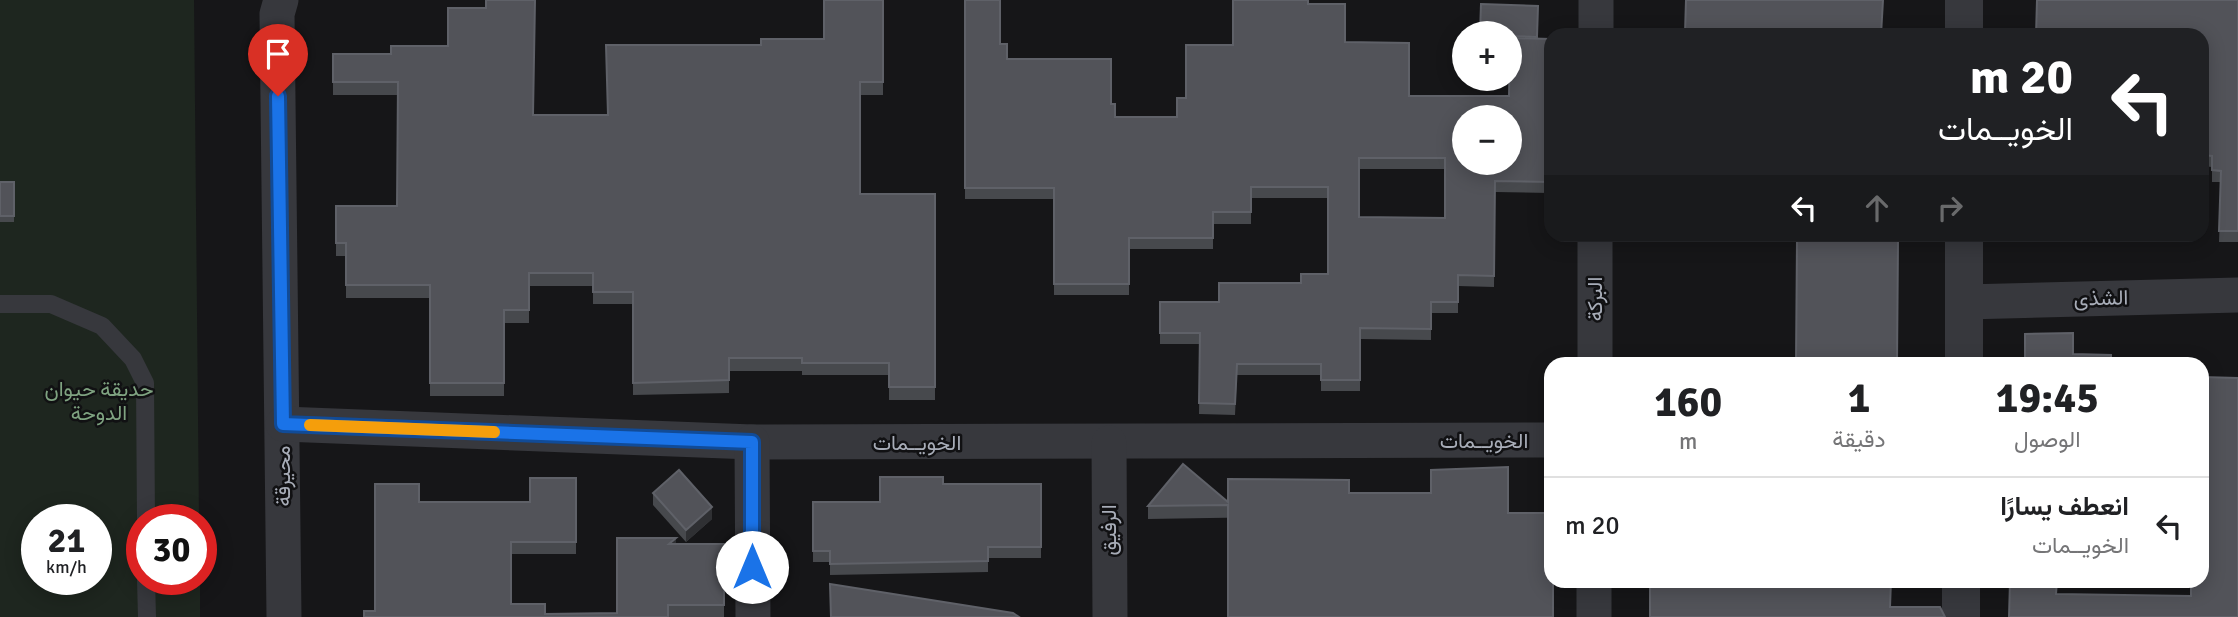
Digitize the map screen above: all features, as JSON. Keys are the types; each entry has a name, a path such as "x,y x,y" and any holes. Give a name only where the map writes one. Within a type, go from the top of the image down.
{"street":[{"name":"محيرقة","path":"281,0 277,13 284,617"},
{"path":"1596,0 1596,28"},
{"path":"1964,0 1964,28"},
{"name":"البركة","path":"1595,242 1595,357"},
{"path":"1964,357 1965,242"},
{"name":"الشذى","path":"1965,302 2238,295"},
{"name":"الخويــمات","path":"283,424 752,442 1544,440"},
{"path":"752,442 752,617"},
{"name":"الرفيق","path":"1109,443 1110,617"},
{"path":"1594,588 1594,617"},
{"path":"1961,588 1961,617"}],"lane":[{"path":"0,304 51,304 102,326 133,359 145,383 146,504"},
{"path":"146,595 147,617"}],"green space":[{"name":"حديقة حيوان الدوحة","path":"0,0 194,0 199,504 126,504 126,595 200,595 200,617 0,617"}],"building":[{"path":"486,0 535,0 533,115 608,115 606,45 761,45 761,39 824,39 824,0 883,0 883,82 860,82 860,194 935,194 935,387 889,387 889,363 802,363 802,358 729,358 729,380 633,383 633,292 593,292 593,273 529,273 529,310 504,310 504,383 430,383 430,285 346,285 346,243 336,243 336,206 397,206 398,82 333,82 333,54 391,54 391,46 448,46 448,8 486,8"},
{"path":"965,0 1000,0 1000,44 1007,44 1007,59 1111,59 1111,104 1115,104 1115,117 1177,117 1177,98 1186,98 1186,45 1233,45 1233,0 1308,0 1308,4 1345,4 1345,42 1409,43 1409,96 1509,96 1509,91 1522,91 1522,38 1544,39 1544,182 1495,181 1494,276 1458,275 1458,302 1431,302 1431,329 1360,328 1360,380 1321,380 1321,364 1237,364 1235,404 1199,403 1200,333 1160,333 1160,302 1219,302 1219,283 1301,283 1301,274 1328,274 1328,187 1251,187 1251,212 1213,212 1213,238 1129,238 1129,284 1054,284 1054,188 965,188","holes":["1359,158 1445,158 1445,218 1359,217"]},
{"path":"1686,0 1883,0 1881,28 1685,28"},
{"path":"2037,0 2238,0 2238,231 2219,231 2221,171 2212,170 2212,156 2209,156 2209,28 2036,28"},
{"path":"1481,4 1538,6 1537,37 1522,36 1522,21 1480,21"},
{"path":"0,182 14,182 14,216 0,216"},
{"path":"1797,242 1898,242 1897,357 1796,357"},
{"path":"2073,333 2073,354 2111,357 2025,357 2025,334"},
{"path":"2209,377 2238,378 2238,617 2009,617 2010,588 2056,588 2056,594 2191,596 2191,588 2209,588"},
{"path":"1183,464 1228,502 1228,479 1349,480 1349,493 1431,493 1431,470 1508,467 1508,513 1544,513 1544,588 1553,588 1553,617 1228,617 1228,505 1148,506"},
{"path":"679,470 712,507 686,530 653,493"},
{"path":"880,477 943,477 943,484 1041,484 1041,547 988,547 988,561 830,564 830,551 813,551 813,502 880,502"},
{"path":"530,478 576,478 576,542 511,542 511,604 545,604 545,614 617,613 617,538 676,538 669,544 724,544 724,605 668,605 668,617 364,617 364,611 375,611 375,484 419,484 419,502 530,502"},
{"path":"830,584 1013,613 1019,617 831,617"},
{"path":"1650,588 1891,588 1890,607 1940,607 1945,617 1650,617"}],"slow traffic":[{"path":"310,425 494,432"}],"route":[{"path":"278,96 283,424 752,442 752,567"}]}
